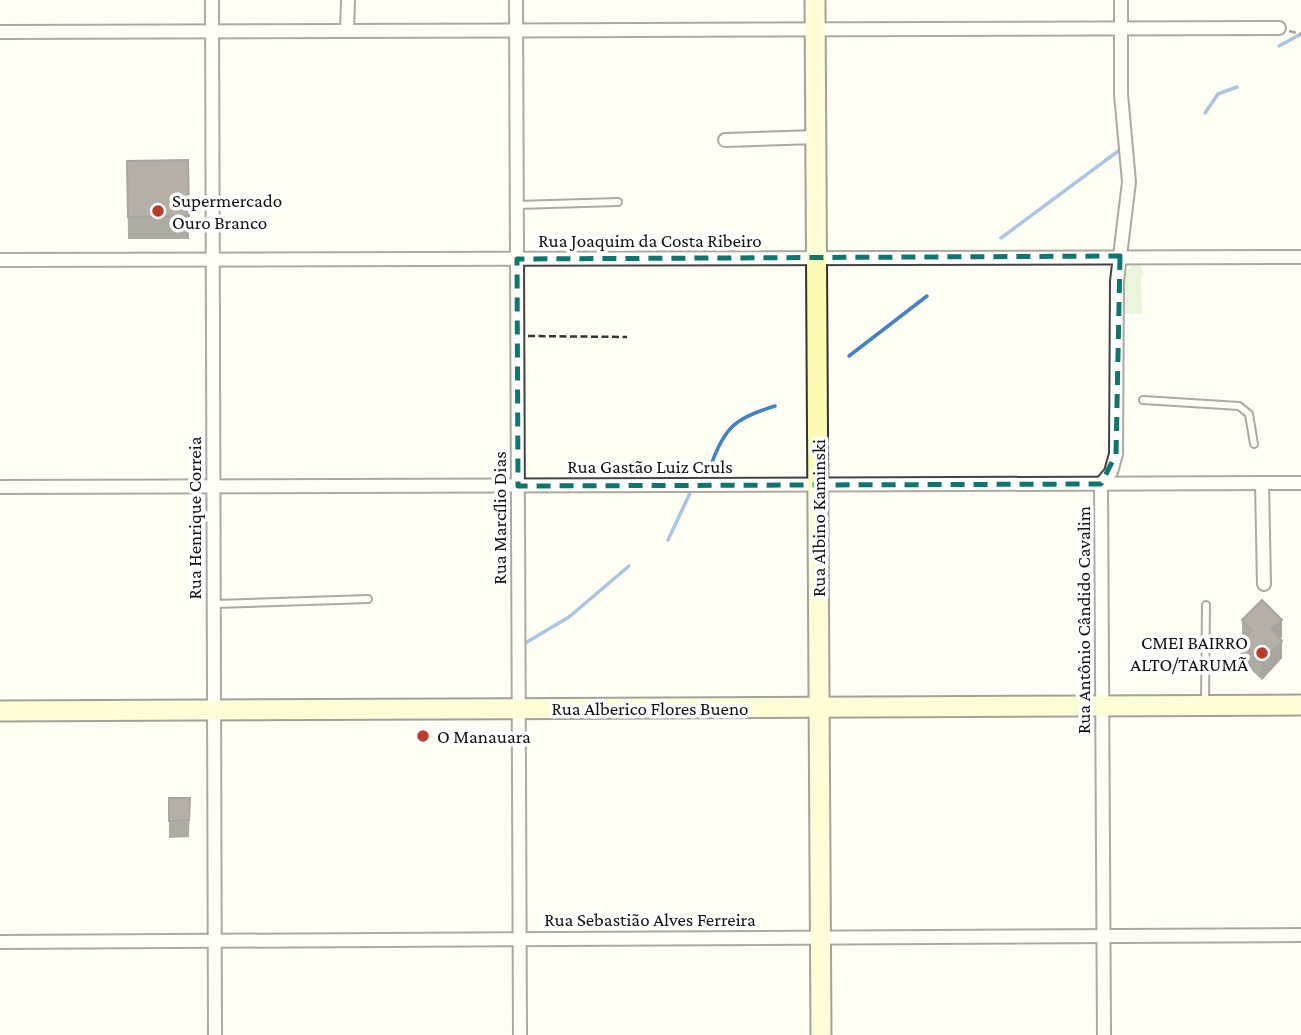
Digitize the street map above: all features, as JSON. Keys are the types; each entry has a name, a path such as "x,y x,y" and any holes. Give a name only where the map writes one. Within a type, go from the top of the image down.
{"street":[{"name":"Rua Henrique Correia","path":"212,0 215,1035"},
{"path":"347,31 348,0"},
{"name":"Rua Marcílio Dias","path":"516,0 520,1035"},
{"name":"Rua Albino Kaminski","path":"815,0 821,1035"},
{"name":"Rua Antônio Cândido Cavalim","path":"1104,1035 1101,484 1111,472 1116,454 1120,256 1129,182 1121,94 1121,0"},
{"path":"0,32 1279,28"},
{"path":"725,140 816,137"},
{"name":"Rua Joaquim da Costa Ribeiro","path":"0,260 1301,257"},
{"path":"1262,483 1264,584"},
{"name":"Rua Gastão Luiz Cruls","path":"0,487 1301,483"},
{"name":"Rua Alberico Flores Bueno","path":"0,711 1301,705"},
{"name":"Rua Sebastião Alves Ferreira","path":"0,942 1301,935"}],"lane":[{"path":"517,205 618,202"},
{"path":"1143,400 1240,406 1249,414 1254,444"},
{"path":"214,604 368,599"},
{"path":"1205,705 1206,605"}],"path":[{"path":"517,335 627,337"}],"highlighted area":[{"path":"1120,256 1116,454 1101,484 518,486 517,259"}],"green space":[{"path":"1139,262 1144,274 1141,276 1142,314 1123,313 1124,276 1132,265"}],"building":[{"path":"188,160 189,216 128,217 127,161"},
{"path":"1262,600 1282,620 1271,629 1282,641 1262,662 1240,641 1252,630 1242,620"},
{"path":"169,798 190,798 189,820 169,821"}],"waterway":[{"path":"1279,46 1301,34"},
{"path":"1205,113 1218,94 1237,87"},
{"path":"1001,238 1121,149"},
{"path":"849,356 927,296"},
{"path":"711,465 721,441 734,425 775,406"},
{"path":"668,540 690,493"},
{"path":"527,642 569,617 629,566"}],"place":[{"name":"Supermercado Ouro Branco","path":"158,211"},
{"name":"CMEI BAIRRO ALTO/TARUMÃ","path":"1262,653"},
{"name":"O Manauara","path":"423,736"}]}
